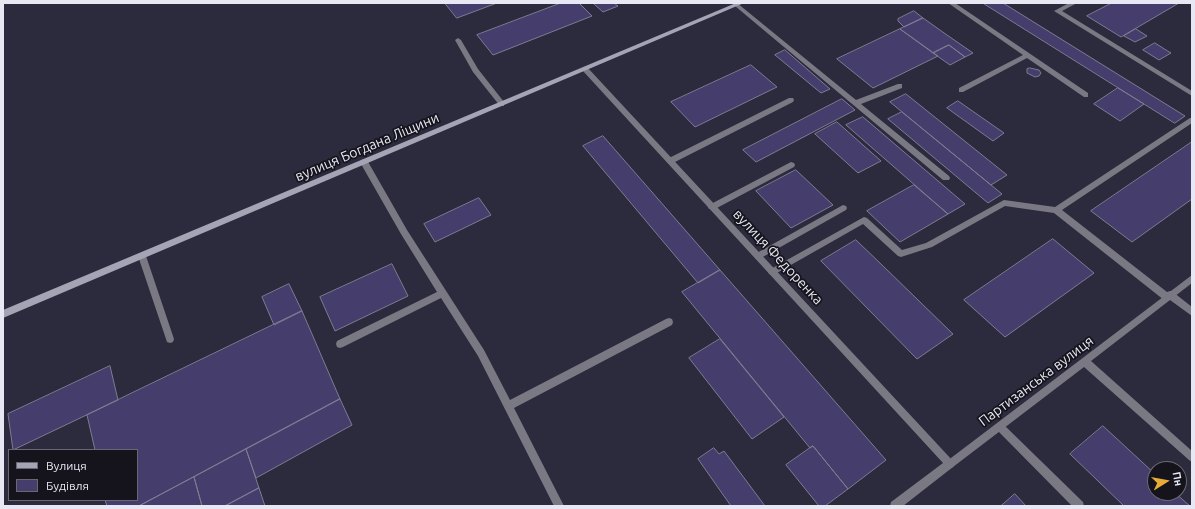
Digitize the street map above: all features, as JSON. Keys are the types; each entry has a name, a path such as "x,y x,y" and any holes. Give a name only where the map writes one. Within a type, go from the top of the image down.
{"main road":[{"name":"вулиця Богдана Ліщини","path":"3,314 739,4"}],"street":[{"path":"952,3 1086,95"},
{"path":"1074,3 1057,11 1192,94"},
{"path":"739,4 946,178"},
{"path":"458,40 476,70 502,104"},
{"path":"961,90 1028,55"},
{"name":"вулиця Федоренка","path":"585,69 950,464"},
{"path":"856,103 900,86"},
{"path":"670,161 791,100"},
{"path":"1056,210 1192,120"},
{"path":"364,162 404,232 481,353 559,506"},
{"path":"712,207 791,165"},
{"path":"772,272 864,220 901,254 929,245 1004,203 1056,210 1192,312"},
{"path":"758,256 843,208"},
{"path":"142,256 170,339"},
{"name":"Партизанська вулиця","path":"895,506 1085,362 1192,278"},
{"path":"340,344 443,293"},
{"path":"508,406 669,322"},
{"path":"1085,362 1192,456"},
{"path":"1000,426 1079,506"}],"building":[{"path":"445,3 497,3 457,18"},
{"path":"561,3 579,3 592,16 493,55 477,35"},
{"path":"614,3 618,6 603,12 594,4"},
{"path":"983,3 1003,3 1185,116 1175,123"},
{"path":"1112,3 1179,3 1121,37 1087,16"},
{"path":"914,11 923,18 904,27 898,21 898,19"},
{"path":"923,18 973,53 965,57 949,45 933,53 900,29"},
{"path":"900,29 938,56 873,88 837,59"},
{"path":"1136,29 1147,36 1135,42 1124,36"},
{"path":"1155,43 1171,53 1159,60 1143,50"},
{"path":"949,45 965,57 950,65 933,53"},
{"path":"785,50 830,89 821,93 775,55"},
{"path":"751,65 777,87 695,127 671,102"},
{"path":"1030,68 1039,70 1041,73 1039,76 1035,77 1027,73 1027,69"},
{"path":"1118,88 1144,104 1120,121 1094,104"},
{"path":"906,94 1007,175 991,185 890,102"},
{"path":"842,99 855,110 756,162 743,150"},
{"path":"958,101 1004,133 993,141 947,108"},
{"path":"902,112 1002,194 988,203 888,119"},
{"path":"863,117 965,204 948,214 846,125"},
{"path":"837,122 881,161 858,173 815,134"},
{"path":"603,136 720,270 698,283 583,146"},
{"path":"1192,142 1192,199 1132,242 1091,211"},
{"path":"796,170 833,205 791,228 756,191"},
{"path":"914,185 948,214 900,242 867,211"},
{"path":"479,198 491,215 435,242 424,224"},
{"path":"1053,239 1094,273 1005,337 964,300"},
{"path":"856,240 953,334 917,359 821,261"},
{"path":"392,264 408,296 335,331 320,297"},
{"path":"720,270 886,460 848,489 813,446 810,448 682,292"},
{"path":"289,284 302,311 274,325 262,297"},
{"path":"302,311 340,399 139,506 107,506 105,501 138,501 138,449 95,449 87,415"},
{"path":"720,339 784,417 752,439 689,358"},
{"path":"110,366 118,400 15,449 13,449 8,414"},
{"path":"340,399 352,425 256,478 246,449"},
{"path":"1103,426 1147,467 1147,501 1184,501 1190,506 1124,506 1070,454"},
{"path":"813,446 848,489 825,506 819,506 786,465"},
{"path":"714,448 719,454 724,451 765,506 731,506 698,459"},
{"path":"246,449 259,488 225,506 202,506 194,477"},
{"path":"194,477 202,506 139,506"},
{"path":"259,488 265,506 225,506"},
{"path":"1015,494 1026,506 1001,506"}]}
